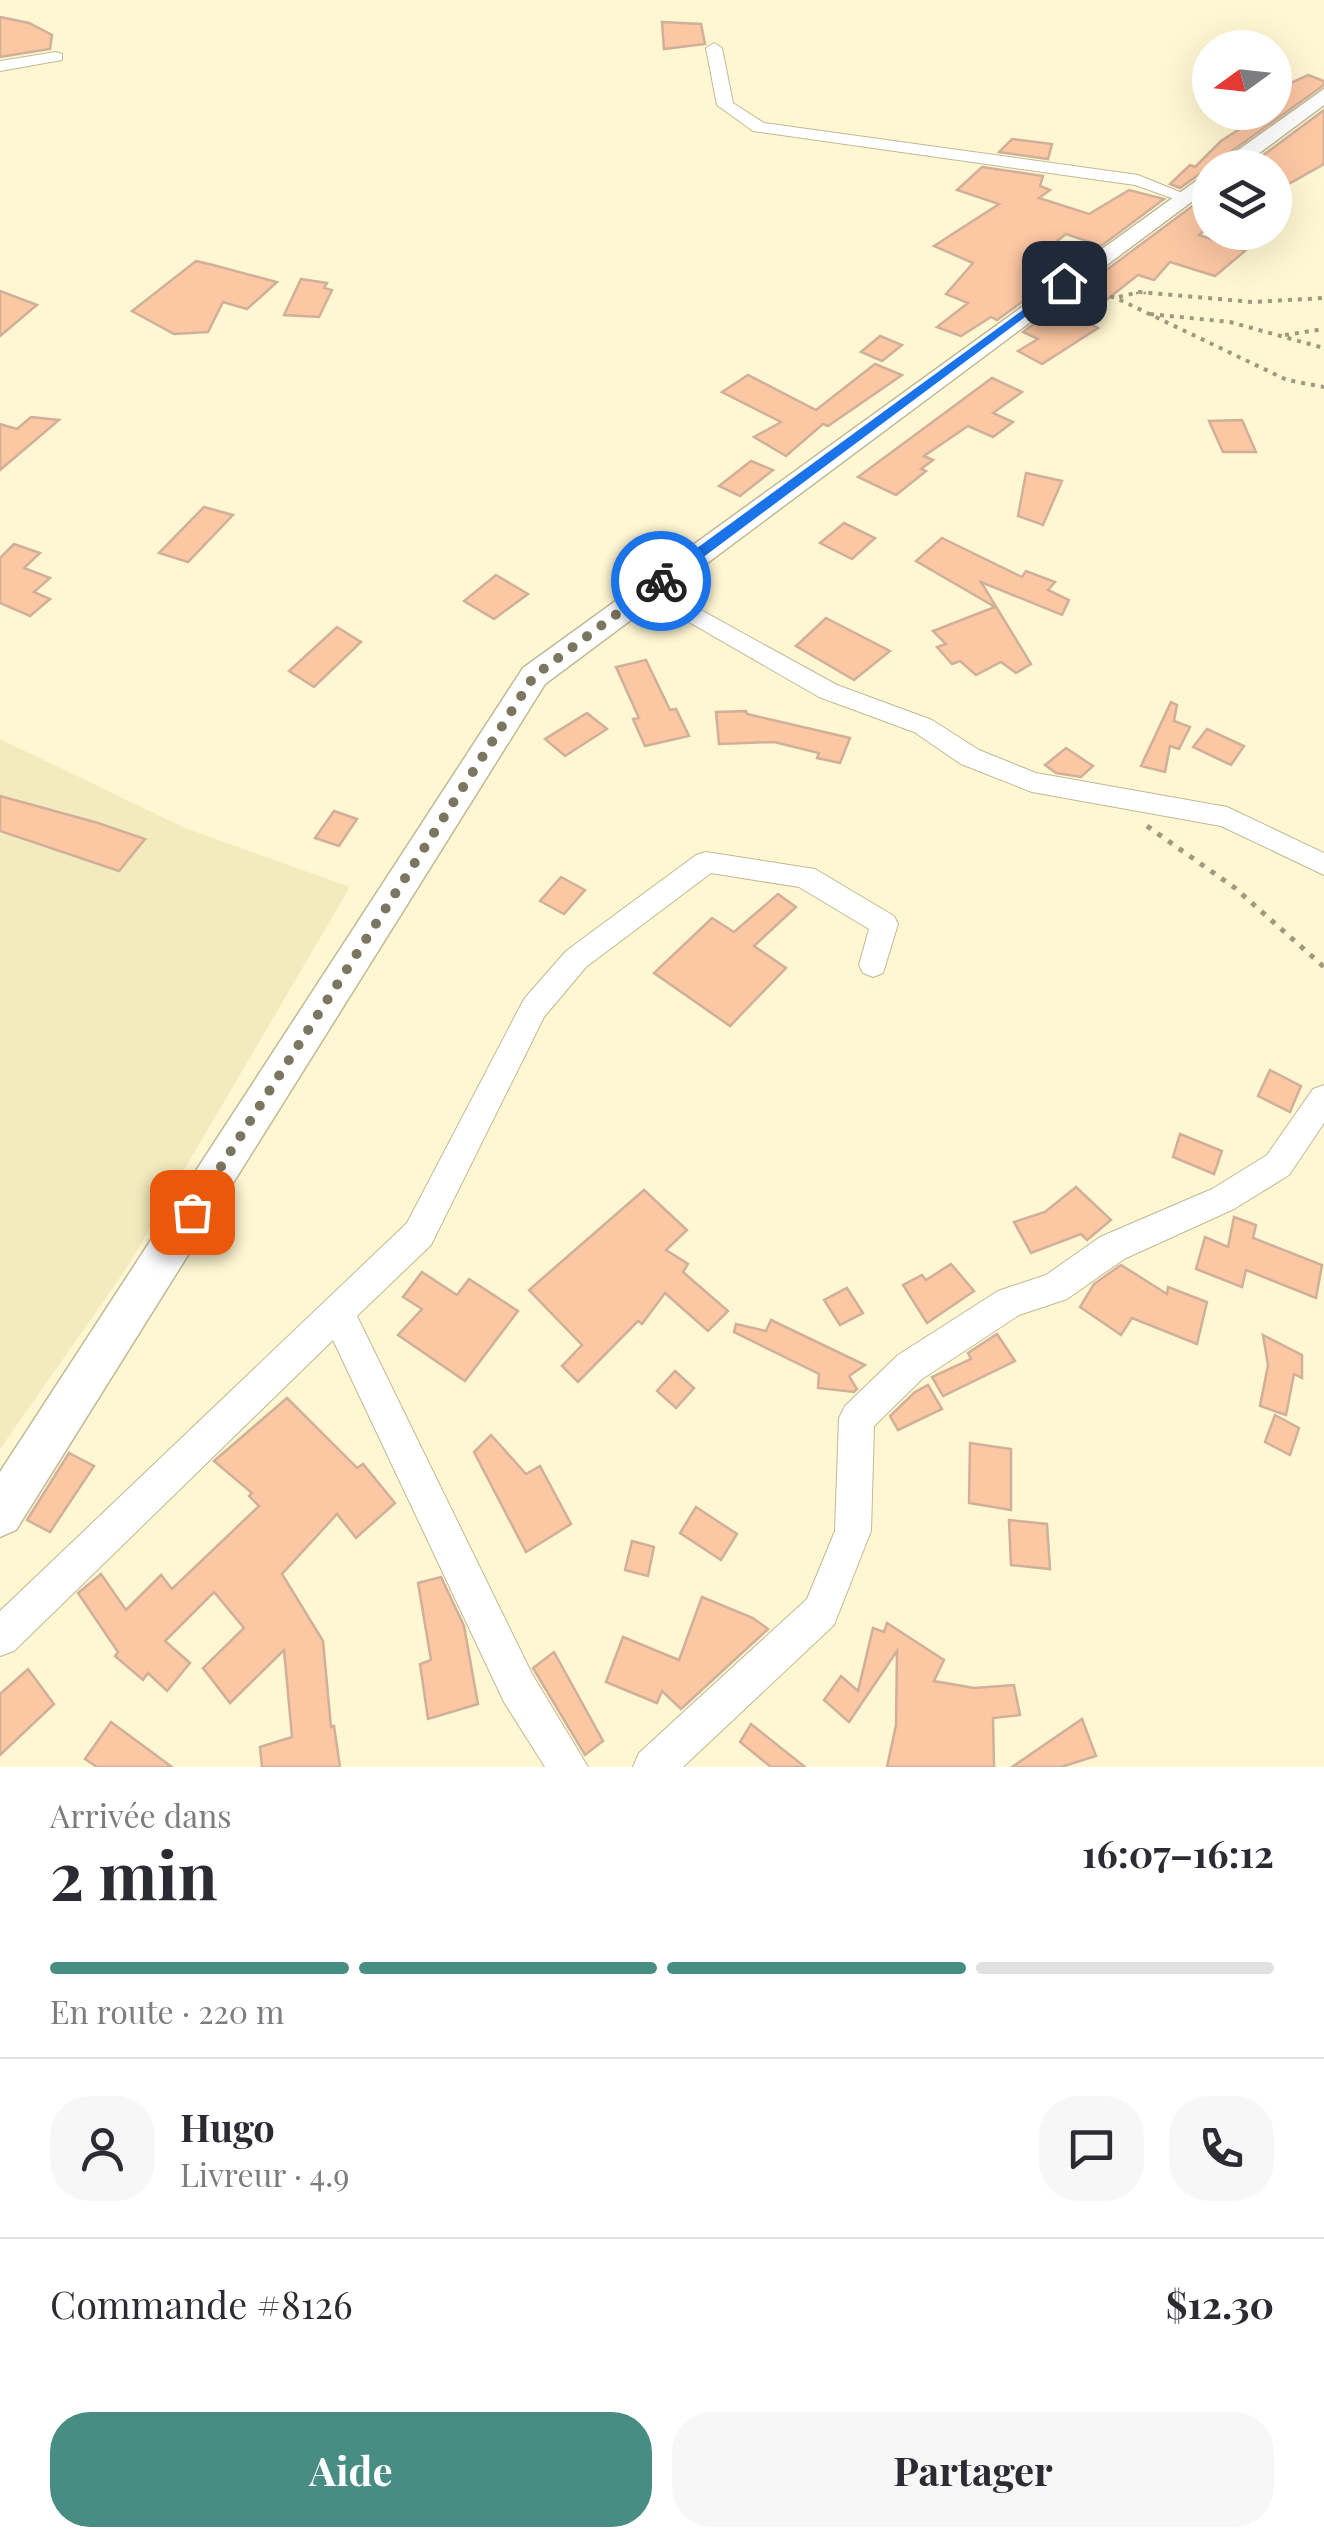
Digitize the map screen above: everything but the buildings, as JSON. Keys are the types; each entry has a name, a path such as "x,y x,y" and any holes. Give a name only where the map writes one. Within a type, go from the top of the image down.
{"main road":[{"path":"1249,150 1324,95"},
{"path":"0,1514 534,676 1192,191"}],"street":[{"path":"714,48 725,105 759,127 1192,187"},
{"path":"0,66 56,58"},
{"path":"650,590 828,691 923,726 970,757 1032,782 1227,817 1324,865"},
{"path":"0,1636 419,1234 534,1008 576,959 706,862 805,877 884,924 874,965"},
{"path":"653,1767 821,1612 853,1531 857,1418 910,1368 1010,1302 1056,1288 1112,1248 1223,1199 1278,1165 1324,1098"},
{"path":"337,1312 518,1688 568,1767"}],"path":[{"path":"1064,283 1116,298 1287,380 1324,387"},
{"path":"1116,298 1139,292 1252,302 1324,298"},
{"path":"1148,314 1230,322 1324,348"},
{"path":"1282,335 1324,328"},
{"path":"1141,822 1235,888 1324,968"}],"shaded area":[{"path":"0,739 185,828 350,887 126,1269 0,1449"}],"way so far":[{"path":"192,1212 534,676 661,581"}],"route":[{"path":"661,581 1064,283"}]}
